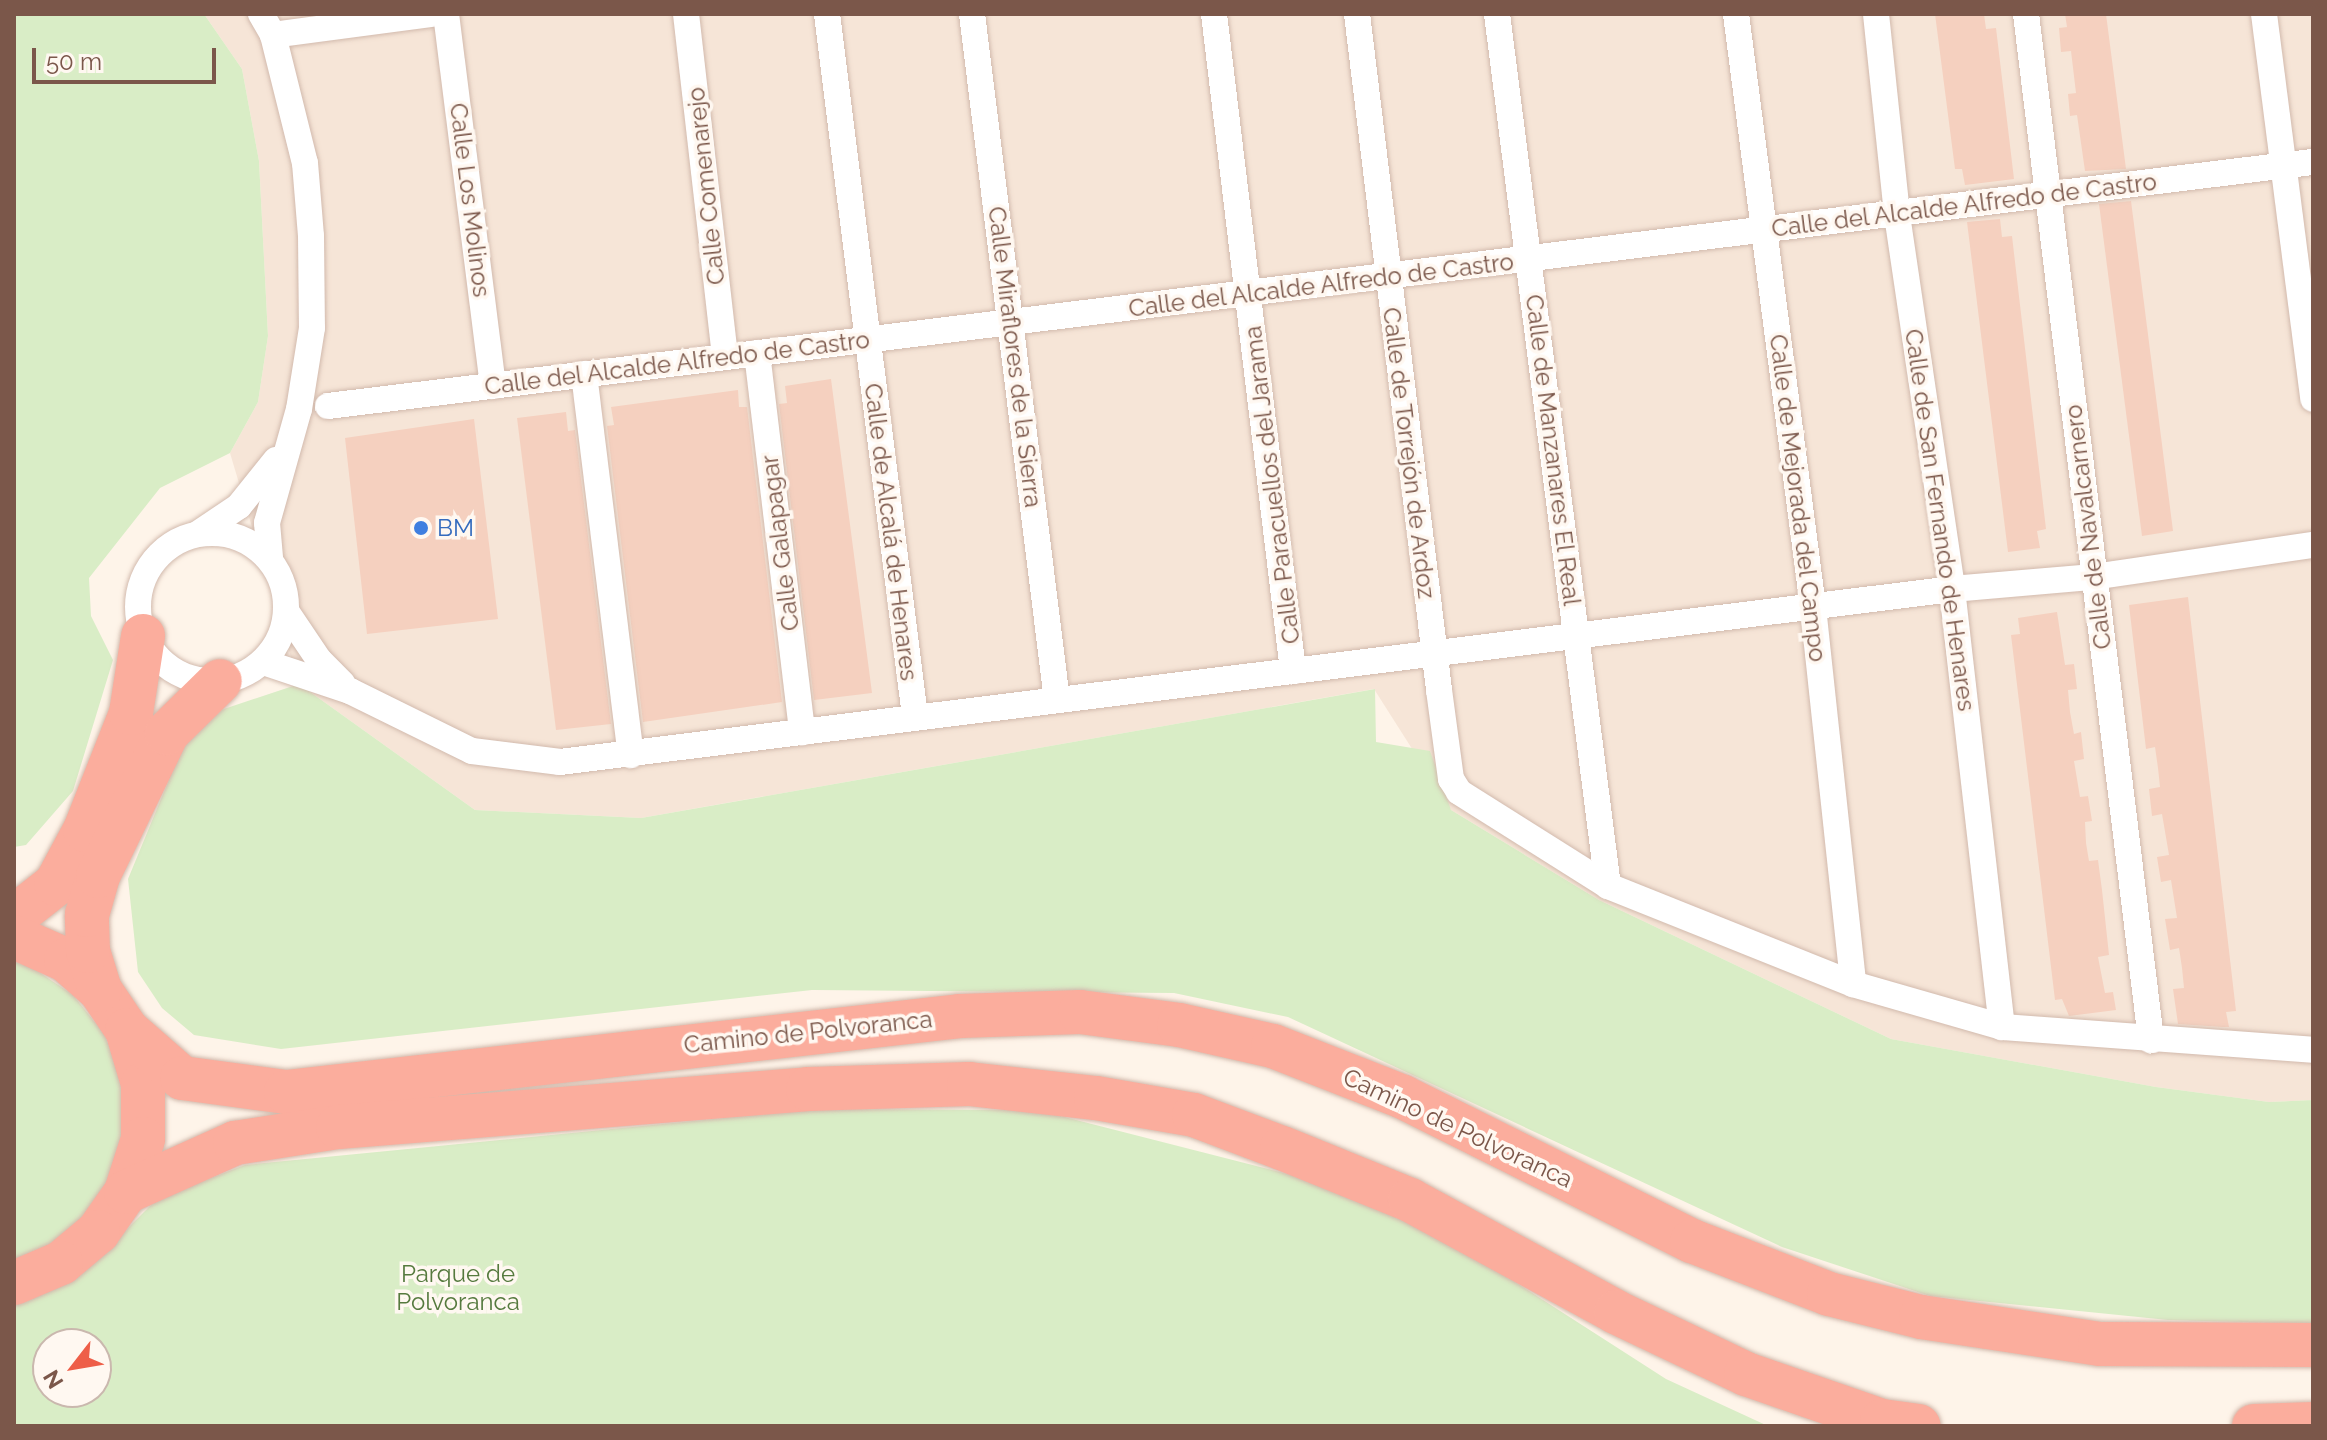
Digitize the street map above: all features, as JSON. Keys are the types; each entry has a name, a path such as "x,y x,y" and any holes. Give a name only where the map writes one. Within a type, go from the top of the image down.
{"highway":[{"path":"14,917 56,884 102,788 131,713 143,636"},
{"path":"100,990 88,951 87,915 98,876 167,733 220,681"},
{"path":"14,880 59,852 102,788"},
{"path":"14,937 66,960 100,990 127,1030 143,1084 143,1125 126,1192 98,1232 61,1263 14,1283"},
{"name":"Camino de Polvoranca","path":"127,1030 182,1078 286,1092 960,1016 1080,1012 1179,1025 1273,1046 1403,1097 1692,1241 1829,1294 1921,1317 2100,1344 2313,1345"},
{"path":"126,1192 235,1143 338,1127 808,1089 969,1084 1096,1098 1194,1115 1282,1148 1410,1200 1616,1312 1746,1374 1882,1421 1919,1426"},
{"path":"2254,1426 2313,1424"}],"street":[{"path":"292,428 269,473 239,506 199,533 169,547 146,571 138,603 143,636 155,656 174,671 220,681 263,662 283,630 286,611 285,593 270,560 267,523 292,428 312,328 311,236 305,163 267,24 431,14"},
{"name":"Calle Los Molinos","path":"446,14 493,386"},
{"name":"Calle Comenarejo","path":"686,14 725,357"},
{"name":"Calle de Alcalá de Henares","path":"827,14 915,717"},
{"name":"Calle Miraflores de la Sierra","path":"972,14 1057,700"},
{"name":"Calle Paracuellos del Jarama","path":"1214,14 1293,671"},
{"name":"Calle de Torrejón de Ardoz","path":"1357,14 1450,773 1459,792 1608,886 1853,984 2002,1027 2313,1050"},
{"name":"Calle de Manzanares El Real","path":"1497,14 1608,886"},
{"name":"Calle de Mejorada del Campo","path":"1736,14 1813,607 1853,984"},
{"name":"Calle de San Fernando de Henares","path":"1876,14 1897,215 1952,589 2002,1027"},
{"name":"Calle de Navalcarnero","path":"2026,14 2151,1040"},
{"path":"2264,14 2313,399"},
{"name":"Calle del Alcalde Alfredo de Castro","path":"328,406 2313,162"},
{"name":"Calle Galapagar","path":"757,353 802,732"},
{"path":"584,374 631,755"},
{"path":"199,533 238,537 270,560"},
{"path":"263,662 350,691 472,751 560,762 1952,589 2093,577 2313,545"},
{"path":"286,611 319,660 350,691"}],"shaded area":[{"path":"204,14 2313,14 2313,1100 2269,1102 2156,1087 1891,1039 1599,900 1451,810 1374,689 641,818 475,810 299,684 230,453 258,402 268,336 259,161 242,69"}],"green space":[{"path":"14,14 204,14 242,69 259,161 268,336 258,402 230,453 160,488 89,578 91,616 113,660 73,791 26,845 14,847"},
{"path":"299,684 475,810 641,818 1375,689 1376,742 1430,751 1451,810 1599,900 1891,1039 2156,1087 2269,1102 2313,1100 2313,1324 2168,1320 1930,1296 1782,1247 1288,1017 1174,993 812,990 281,1049 194,1035 162,1008 138,972 128,879 194,719"},
{"path":"14,962 30,966 73,995 105,1035 122,1084 123,1135 107,1185 75,1227 32,1256 14,1260"},
{"name":"Parque de Polvoranca","path":"816,1109 1037,1110 1342,1188 1487,1264 1666,1379 1768,1426 14,1426 14,1303 81,1275 158,1198 245,1165"}],"building":[{"path":"1935,14 1984,14 1986,29 1996,28 2014,179 1965,185 1962,169 1955,169"},
{"path":"2065,14 2106,14 2126,169 2085,171 2077,115 2070,116 2068,94 2076,93 2071,51 2061,52 2059,28 2067,27"},
{"path":"2131,201 2173,531 2142,536 2099,204"},
{"path":"2000,219 2002,237 2012,236 2046,529 2037,531 2040,548 2008,552 1967,222"},
{"path":"831,379 872,693 814,700 779,404 787,403 785,386"},
{"path":"738,390 739,407 747,407 782,702 643,722 607,426 614,425 611,407"},
{"path":"566,412 568,431 575,430 611,724 556,730 517,418"},
{"name":"BM","path":"474,419 498,619 367,634 345,438"},
{"path":"2188,597 2236,1011 2226,1012 2229,1027 2178,1024 2173,989 2184,988 2182,968 2179,948 2170,950 2165,919 2177,918 2171,880 2161,882 2157,857 2169,855 2162,814 2152,816 2149,789 2160,787 2158,768 2155,747 2146,749 2129,605"},
{"path":"2057,612 2065,665 2074,664 2077,689 2068,690 2070,712 2074,734 2081,732 2084,759 2074,761 2080,797 2088,796 2092,821 2085,822 2089,861 2098,860 2102,890 2109,955 2098,957 2105,993 2113,992 2116,1010 2069,1016 2062,999 2055,1000 2011,635 2020,634 2018,618"}],"place":[{"name":"BM","path":"421,528"}]}
